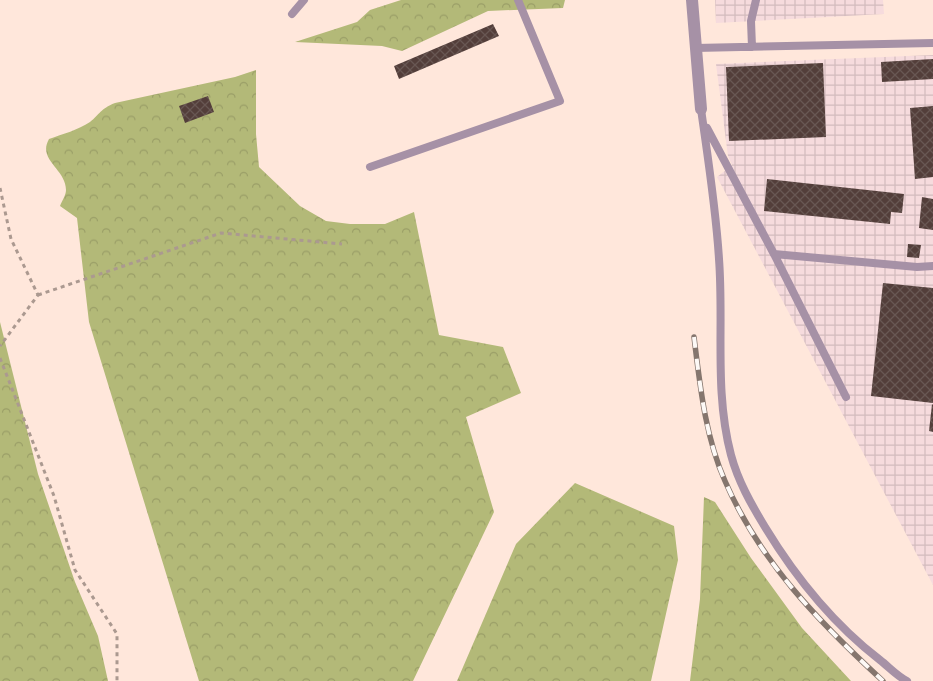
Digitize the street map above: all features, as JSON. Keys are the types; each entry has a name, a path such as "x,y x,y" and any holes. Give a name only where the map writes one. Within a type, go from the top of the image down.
{"street":[{"path":"692,0 702,109"}],"lane":[{"path":"292,14 304,0"},
{"path":"370,167 560,101 518,0"},
{"path":"752,47 751,21 756,0"},
{"path":"695,48 933,43"},
{"path":"702,109 711,139 774,254 846,397"},
{"path":"702,109 719,261 720,372 724,417 731,455 738,476 769,534 808,592 868,652 907,681"},
{"path":"774,254 917,267 933,266"}],"path":[{"path":"0,188 11,239 38,295"},
{"path":"0,346 38,295 221,233 342,244"},
{"path":"0,358 54,496 75,570 117,634 117,681"}],"shaded area":[{"path":"715,0 883,0 884,14 716,23"},
{"path":"933,55 933,585 717,177 732,165 728,156 716,64"}],"green space":[{"path":"401,0 565,0 563,8 488,11 402,51 382,46 295,42 357,22 370,10"},
{"path":"256,70 256,134 259,167 300,206 326,221 350,224 385,224 414,212 439,335 503,347 521,393 466,417 494,512 413,681 199,681 89,322 77,218 60,206 65,196 65,183 49,159 46,146 49,139 85,125 115,103 235,77"},
{"path":"0,322 38,474 75,582 98,636 108,681 0,681"},
{"path":"575,483 674,526 678,560 651,681 457,681 516,544"},
{"path":"704,497 715,502 751,558 802,628 851,681 690,681 700,599"}],"building":[{"path":"493,24 499,36 399,79 394,66"},
{"path":"933,59 933,79 882,82 881,62"},
{"path":"823,63 826,137 729,141 726,67"},
{"path":"208,96 214,112 185,123 179,106"},
{"path":"933,106 933,177 915,179 910,108"},
{"path":"767,179 904,194 902,213 891,212 890,224 764,211"},
{"path":"922,197 933,199 933,230 919,228"},
{"path":"908,244 921,245 919,258 907,257"},
{"path":"883,283 933,288 933,403 871,396"},
{"path":"933,405 933,432 929,431"}],"railway":[{"path":"694,337 708,428 718,464 739,510 774,565 794,590 837,637 883,681"}]}
